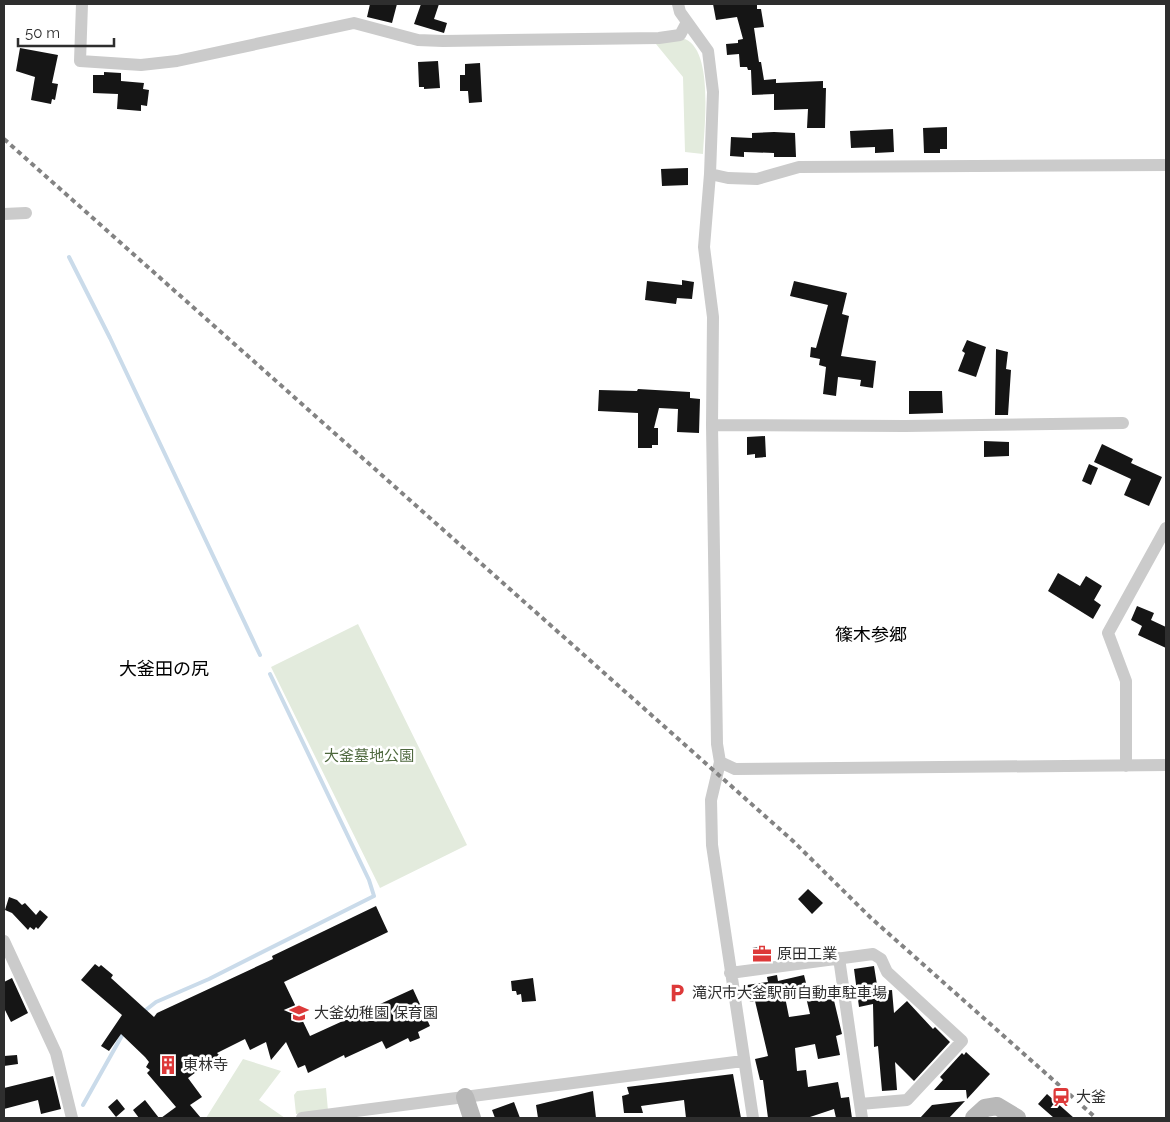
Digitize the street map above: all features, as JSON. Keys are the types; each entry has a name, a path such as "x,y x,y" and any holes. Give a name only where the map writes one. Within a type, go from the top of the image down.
{"main road":[{"path":"465,1097 472,1118"},
{"path":"974,1118 985,1108 997,1106 1017,1118"}],"street":[{"path":"82,4 80,61 141,65 177,61 354,23 418,40 443,41 659,38 680,35 687,22"},
{"path":"678,4 680,12 708,51 711,69 713,121 704,247 713,317 712,425 717,744 720,762 712,800 712,845 753,1118"},
{"path":"710,174 728,178 757,179 799,167 1166,165"},
{"path":"4,214 26,213"},
{"path":"712,425 905,426 1123,423"},
{"path":"1126,766 1126,681 1108,633 1166,528"},
{"path":"720,762 735,770 1166,765"},
{"path":"4,941 56,1053 72,1118"},
{"path":"730,973 872,954 881,959 887,972 962,1042 907,1100 860,1104"},
{"path":"840,958 862,1118"},
{"path":"302,1118 743,1061"}],"green space":[{"path":"685,39 694,46 700,58 704,74 703,154 685,152 683,77 656,44"},
{"name":"大釜墓地公園","path":"358,624 467,845 380,888 271,667"},
{"path":"243,1059 281,1071 259,1100 285,1118 206,1118"},
{"path":"326,1088 328,1111 296,1114 294,1095 297,1091"}],"building":[{"path":"370,4 397,4 392,23 367,17"},
{"path":"421,4 439,4 434,19 447,23 444,33 414,24"},
{"path":"713,4 757,4 757,9 761,9 764,27 754,28 759,62 761,62 764,80 776,79 776,83 823,81 823,88 826,88 825,128 807,128 808,109 774,110 774,94 752,95 751,70 748,70 747,67 740,67 739,54 727,55 726,44 738,43 738,40 743,39 737,17 716,20"},
{"path":"20,48 58,55 52,83 58,84 55,100 52,99 51,104 31,100 35,77 16,71"},
{"path":"438,61 440,88 424,89 424,87 419,87 418,62"},
{"path":"480,63 482,102 469,103 468,91 460,91 460,75 465,75 465,64"},
{"path":"104,72 121,73 121,81 144,83 143,89 149,90 147,106 141,105 141,111 117,109 118,94 93,93 93,75 104,75"},
{"path":"947,127 947,149 940,149 940,153 924,153 923,128"},
{"path":"893,129 894,152 875,153 875,147 851,148 850,131"},
{"path":"752,133 795,133 796,157 774,157 774,153 744,152 744,157 730,156 731,137 752,138"},
{"path":"688,168 688,185 662,186 661,169"},
{"path":"682,280 694,282 692,299 677,298 676,304 645,300 647,281 682,285"},
{"path":"794,281 847,293 842,314 849,316 841,356 876,361 873,388 860,386 861,380 838,377 836,396 823,394 826,367 819,365 820,359 810,357 811,347 816,348 828,305 790,296"},
{"path":"967,340 986,347 976,377 958,371 965,353 962,351"},
{"path":"996,349 1008,352 1006,369 1011,370 1008,415 995,415"},
{"path":"638,389 690,392 690,398 700,399 699,433 677,432 678,409 659,408 654,428 658,428 658,445 652,445 652,448 638,448 638,413 598,411 599,390 637,391"},
{"path":"909,391 942,391 943,413 909,414"},
{"path":"765,436 766,457 755,458 755,454 747,455 747,437"},
{"path":"984,441 1009,442 1009,456 984,457"},
{"path":"1102,444 1133,459 1131,463 1162,477 1149,506 1124,495 1131,479 1094,462"},
{"path":"1089,464 1098,468 1091,485 1082,481"},
{"path":"1058,573 1080,586 1086,576 1102,586 1094,600 1101,605 1093,619 1048,591"},
{"path":"1137,606 1154,613 1151,620 1166,627 1166,648 1138,635 1142,626 1131,620"},
{"path":"808,889 823,903 812,914 798,899"},
{"path":"9,897 17,900 22,905 25,903 36,915 40,910 48,917 38,929 36,927 34,930 30,927 28,930 12,913 5,910"},
{"path":"376,906 388,932 284,982 310,1036 413,989 430,1026 418,1032 420,1038 410,1042 408,1038 386,1049 382,1041 345,1058 344,1055 308,1073 305,1065 298,1068 286,1042 271,1060 266,1042 250,1050 245,1039 217,1053 219,1055 188,1078 202,1097 190,1105 201,1118 161,1118 176,1107 147,1073 150,1070 146,1067 149,1062 145,1057 121,1034 109,1051 101,1046 122,1015 81,980 95,964 99,967 101,965 113,975 111,978 154,1017 157,1013 273,959 272,956"},
{"path":"766,946 767,959 754,961 752,948"},
{"path":"874,966 878,991 892,990 894,1013 907,1001 933,1029 935,1027 950,1042 914,1081 895,1062 897,1090 882,1091 878,1046 874,1047 873,1004 859,1007 854,969"},
{"path":"777,975 778,981 804,975 808,991 831,988 842,1034 836,1036 840,1055 818,1059 815,1044 795,1048 797,1071 806,1070 808,1087 838,1082 841,1098 849,1097 852,1118 836,1118 834,1109 810,1117 768,1118 763,1080 760,1080 755,1059 768,1056 755,1001 750,1002 747,985 768,982 767,977","holes":["805,993 810,1014 789,1017 785,997"]},
{"path":"12,978 28,1013 11,1022 4,1008 4,982"},
{"path":"533,978 536,1001 522,1002 521,994 517,995 516,991 512,991 511,981"},
{"path":"966,1052 990,1074 967,1099 966,1090 934,1090 943,1080 940,1077 962,1053 964,1055"},
{"path":"17,1055 18,1064 4,1066 4,1056"},
{"path":"733,1074 741,1118 686,1118 684,1100 641,1106 643,1113 624,1113 622,1096 629,1094 627,1087"},
{"path":"53,1076 61,1109 41,1114 38,1100 4,1109 4,1088"},
{"path":"593,1091 596,1118 538,1118 536,1105"},
{"path":"1047,1094 1074,1118 1054,1118 1038,1104"},
{"path":"117,1099 125,1109 116,1117 108,1107"},
{"path":"145,1100 159,1118 139,1118 133,1110"},
{"path":"965,1101 949,1118 920,1118 932,1105"},
{"path":"514,1102 520,1118 495,1118 492,1110"}],"waterway":[{"path":"69,257 110,338 260,655"},
{"path":"142,1013 156,1002 209,979 374,896 369,880 270,674"},
{"path":"83,1105 124,1032"}],"railway":[{"path":"4,139 793,841 871,918 1096,1118"}],"place":[{"name":"原田工業","path":"762,954"},
{"name":"滝沢市大釜駅前自動車駐車場","path":"677,993"},
{"name":"大釜幼稚園 保育園","path":"299,1013"},
{"name":"東林寺","path":"168,1065"},
{"name":"大釜","path":"1061,1097"}],"district":[{"name":"篠木参郷","path":"871,634"},
{"name":"大釜田の尻","path":"164,668"}]}
